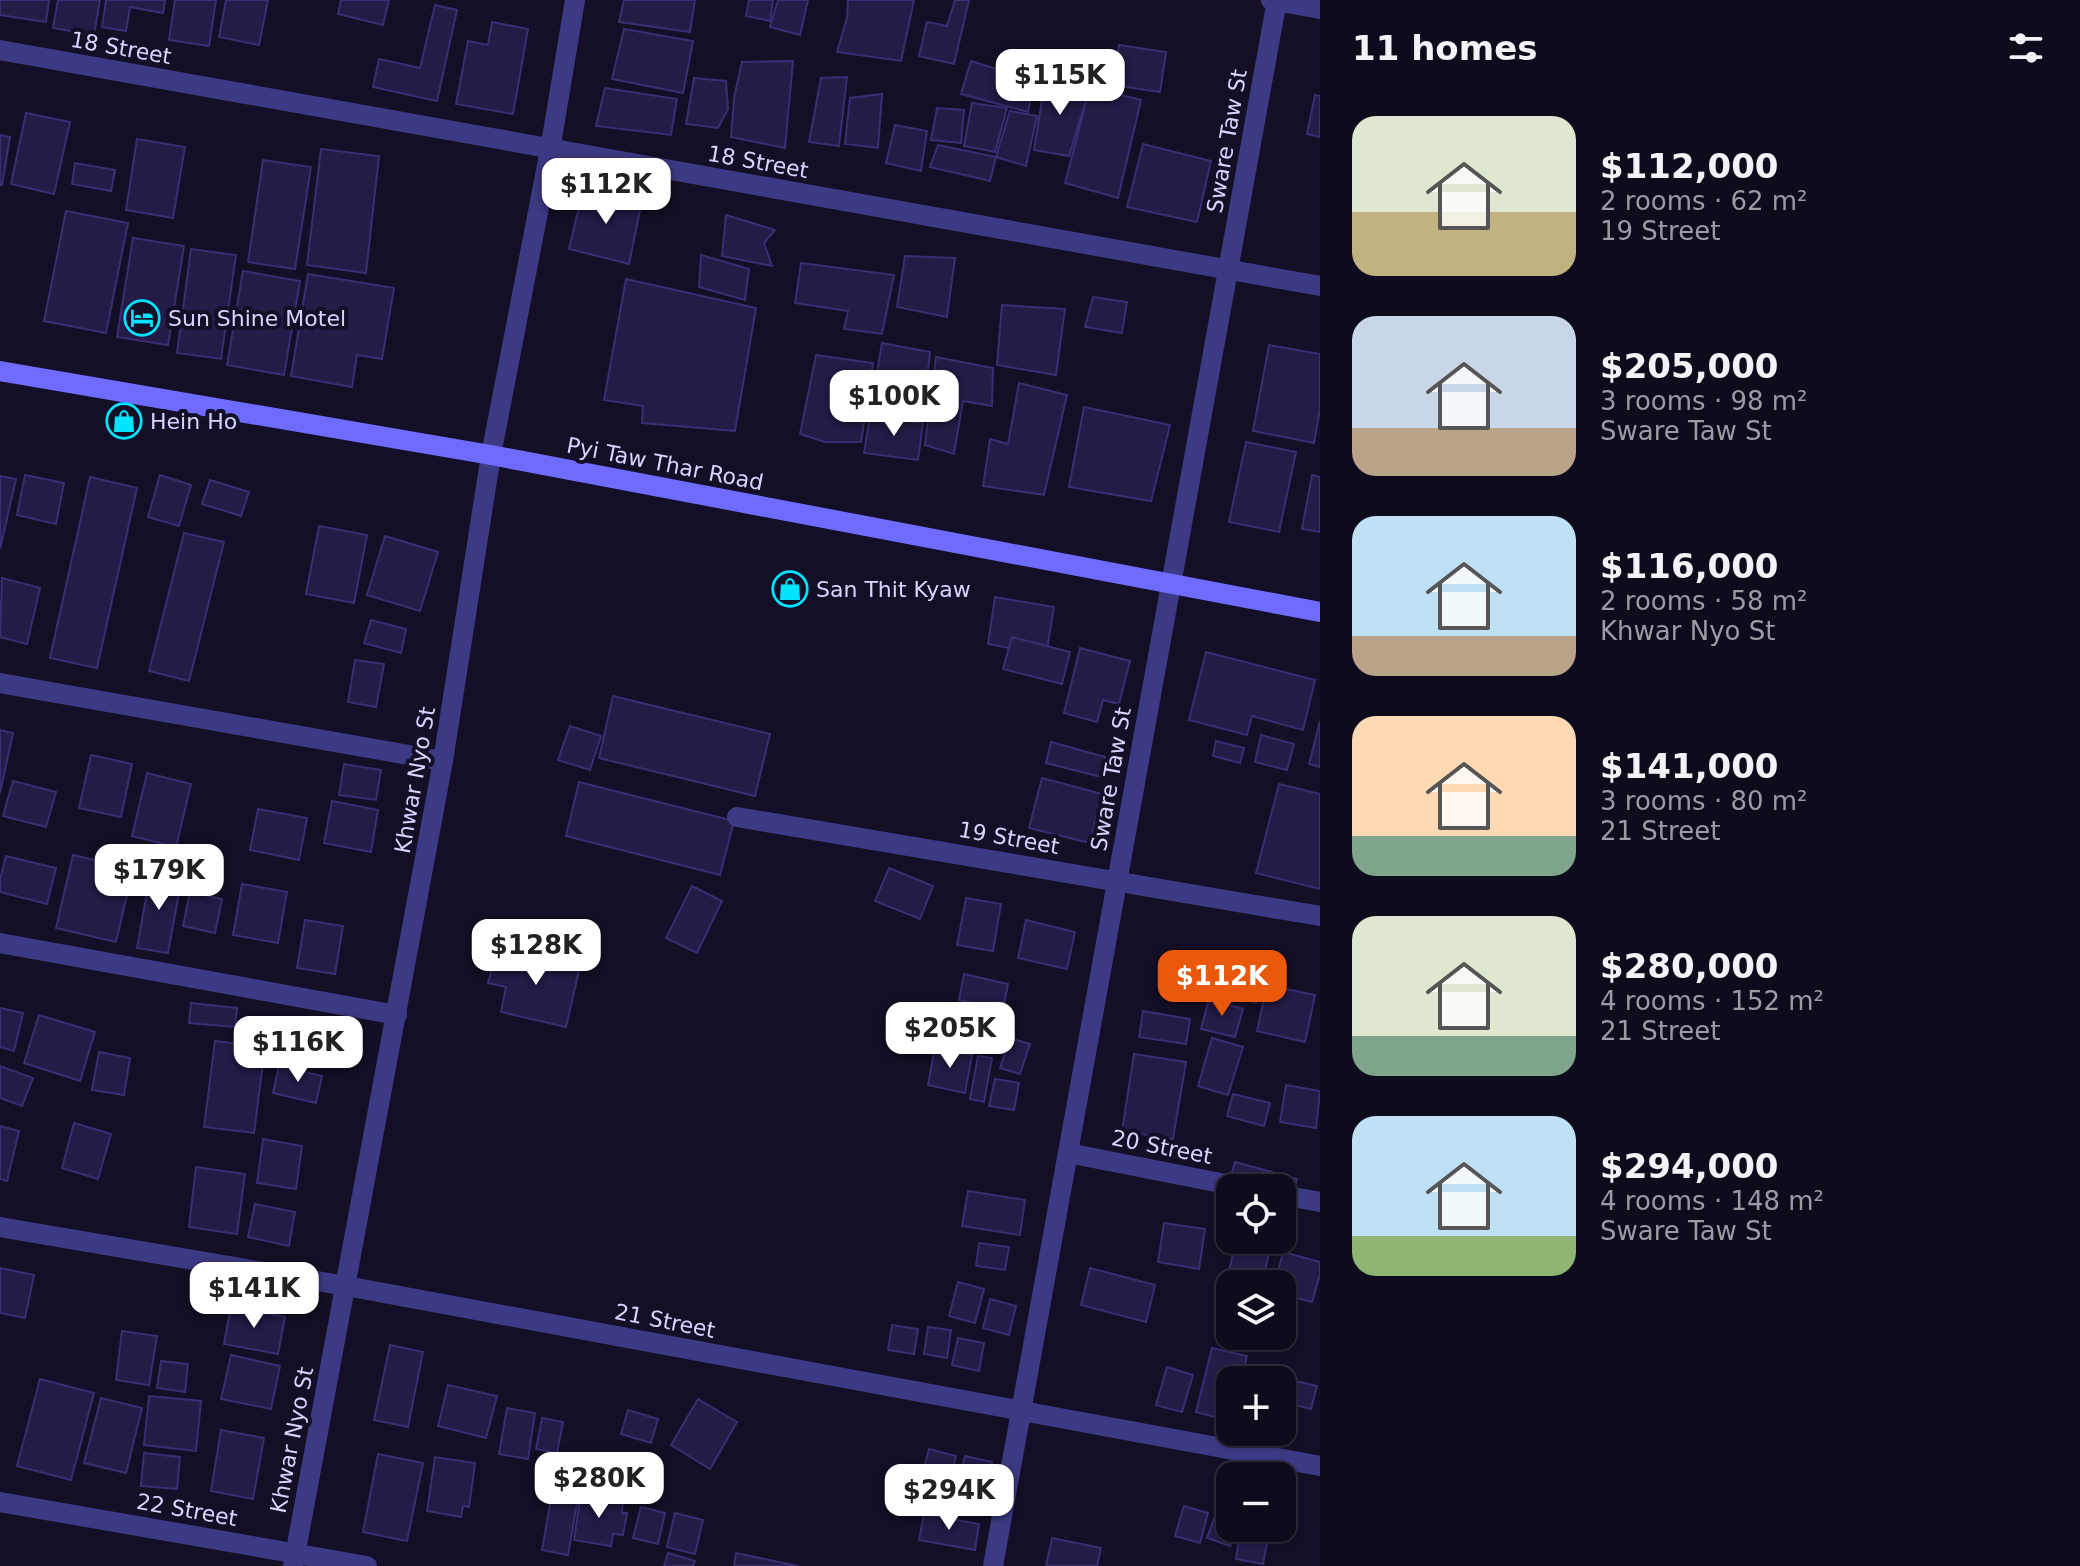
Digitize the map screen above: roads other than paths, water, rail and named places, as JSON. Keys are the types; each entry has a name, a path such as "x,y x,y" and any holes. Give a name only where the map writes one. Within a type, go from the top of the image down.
{"street":[{"name":"Khwar Nyo St","path":"294,1559 443,761 491,455 550,150 575,0"},
{"path":"1275,0 1320,9"},
{"name":"Sware Taw St","path":"993,1566 1275,0"},
{"name":"18 Street","path":"0,50 1320,286"},
{"name":"Pyi Taw Thar Road","path":"0,371 491,455 1320,612"},
{"path":"0,683 443,761"},
{"name":"19 Street","path":"737,817 1320,916"},
{"path":"0,943 397,1015"},
{"name":"20 Street","path":"1068,1153 1216,1182"},
{"path":"1296,1198 1320,1202"},
{"name":"21 Street","path":"0,1227 346,1286 1320,1466"},
{"name":"22 Street","path":"0,1502 294,1559 367,1566"}],"place":[{"name":"Sun Shine Motel","path":"142,318"},
{"name":"Hein Ho","path":"124,421"},
{"name":"San Thit Kyaw","path":"790,589"}]}
